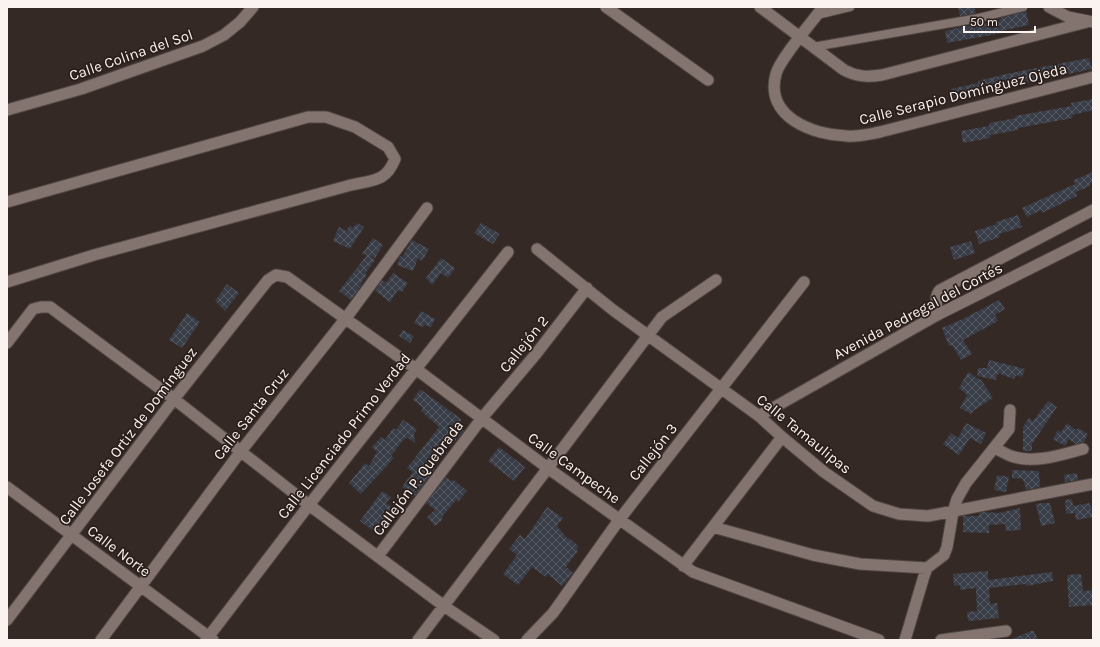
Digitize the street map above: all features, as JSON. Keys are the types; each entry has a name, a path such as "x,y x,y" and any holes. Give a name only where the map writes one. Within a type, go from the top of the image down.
{"street":[{"name":"Calle Colina del Sol","path":"7,110 81,89 203,46 224,35 240,22 253,7"},
{"path":"606,7 708,80"},
{"path":"760,7 852,75 871,77 1090,22"},
{"path":"801,38 820,11 850,7"},
{"path":"813,46 979,18 1023,7"},
{"path":"1049,7 1068,17 1090,22"},
{"name":"Calle Serapio Domínguez Ojeda","path":"801,38 779,66 776,73 774,90 778,104 792,121 802,126 812,130 846,136 880,132 1093,76"},
{"path":"7,202 308,117 326,117 355,127 388,147 395,159 390,170 382,178 351,185 94,255 7,282"},
{"name":"Calle Santa Cruz","path":"101,640 240,452 346,318 427,208"},
{"path":"937,315 936,298 937,293 940,290 1093,210"},
{"name":"Avenida Pedregal del Cortés","path":"759,416 937,315 1093,237"},
{"name":"Calle Tamaulipas","path":"536,249 613,310 759,416 824,472 873,506 887,512 913,516 928,516 1093,484"},
{"name":"Calle Licenciado Primo Verdad","path":"209,639 309,505 508,252"},
{"name":"Calle Campeche","path":"276,275 287,277 416,368 549,469 683,566 703,577 878,640"},
{"name":"Calle Josefa Ortiz de Domínguez","path":"7,620 174,399 268,280 276,275"},
{"path":"418,640 668,312 716,280"},
{"name":"Callejón 3","path":"527,640 553,613 619,520 804,282"},
{"name":"Callejón 2","path":"482,418 536,354 587,288"},
{"path":"7,343 33,309 50,307 174,399 309,505 444,606 494,640"},
{"path":"905,640 927,568 944,555 947,547 953,512 966,483 1009,429 1010,410"},
{"name":"Callejón P. Quebrada","path":"378,556 482,418"},
{"path":"683,566 782,437"},
{"path":"994,448 1012,456 1031,459 1083,449"},
{"name":"Calle Norte","path":"7,487 141,586 209,639"},
{"path":"713,527 813,555 860,564 927,568"},
{"path":"941,640 1006,631"}],"building":[{"path":"958,7 974,7 976,13 960,16"},
{"path":"1026,11 1029,25 1001,31 1002,33 947,43 945,31 1000,21 999,19"},
{"path":"1089,58 1092,69 953,100 951,89 978,83 978,81 1006,74"},
{"path":"1093,99 1093,110 1072,115 1073,118 1018,128 1018,130 990,135 990,138 963,143 961,131 989,126 989,123 1016,118 1015,116 1072,106 1071,103"},
{"path":"1093,172 1093,182 1089,184 1090,186 1076,192 1077,196 1042,213 1041,210 1027,217 1022,208 1075,184 1074,180"},
{"path":"1018,215 1022,227 999,234 1000,237 979,244 975,231"},
{"path":"357,223 364,227 350,249 333,241 339,227 346,231 350,226 353,228"},
{"path":"481,223 500,234 493,244 474,233"},
{"path":"373,238 383,245 375,258 370,256 375,260 365,274 367,275 351,300 339,291 367,255 362,254"},
{"path":"412,240 429,249 422,261 418,258 413,271 397,265 400,256 402,257"},
{"path":"971,241 975,253 954,260 950,247"},
{"path":"441,258 455,268 448,278 441,273 432,285 426,278"},
{"path":"393,273 408,283 402,292 398,290 390,302 375,291 382,280 386,283"},
{"path":"227,284 239,293 225,311 215,301"},
{"path":"999,300 1005,309 995,315 998,321 963,340 972,354 961,360 952,345 949,346 942,328"},
{"path":"421,311 435,319 431,327 425,325 422,327 414,323"},
{"path":"187,313 200,322 182,348 169,340"},
{"path":"403,330 414,336 410,343 399,336"},
{"path":"989,360 1025,369 1022,377 1016,375 1014,379 998,373 996,380 977,376 978,368 987,368"},
{"path":"968,372 982,381 993,398 973,411 971,414 960,408 967,395 959,388"},
{"path":"420,389 461,419 459,428 464,431 450,446 444,442 428,463 435,468 415,496 402,487 413,472 407,468 439,427 421,411 423,408 413,400"},
{"path":"1048,401 1057,407 1032,444 1032,451 1023,451 1023,427 1029,418 1033,421"},
{"path":"403,420 417,429 414,434 415,443 406,437 391,456 394,458 361,494 349,483 365,463 369,466 377,452 372,447 381,437 385,440 393,428 396,430"},
{"path":"966,423 986,433 981,444 970,438 959,455 943,444 951,433 958,438"},
{"path":"1067,423 1076,430 1078,428 1088,434 1084,442 1076,444 1069,439 1065,446 1053,439 1058,430 1061,432"},
{"path":"499,447 525,467 514,481 488,461"},
{"path":"1012,470 1039,471 1040,487 1026,490 1023,479 1012,478"},
{"path":"1077,473 1078,480 1065,482 1064,475"},
{"path":"997,475 1009,477 1006,492 994,490"},
{"path":"446,477 451,481 454,480 467,491 458,502 456,500 442,517 443,519 435,526 427,517 435,510 426,503"},
{"path":"382,491 391,497 386,503 398,511 379,535 360,521"},
{"path":"1072,499 1073,506 1090,503 1093,517 1076,520 1075,513 1066,514 1065,500"},
{"path":"1050,503 1055,523 1041,526 1036,504"},
{"path":"547,507 563,518 557,526 568,539 569,538 578,546 577,552 566,567 573,573 562,586 548,574 546,577 532,567 518,585 503,574 517,555 509,549 520,535 525,539"},
{"path":"1020,508 1021,530 1006,531 1005,524 989,525 989,533 963,532 963,516 979,516 979,513 983,512 999,513"},
{"path":"988,571 988,580 1052,572 1053,581 1026,586 1026,584 989,588 990,604 997,603 999,618 968,621 967,612 977,611 976,588 960,590 960,585 954,586 953,574"},
{"path":"1081,574 1083,591 1093,590 1093,605 1069,607 1067,575"},
{"path":"1034,631 1038,640 1010,640"}]}
